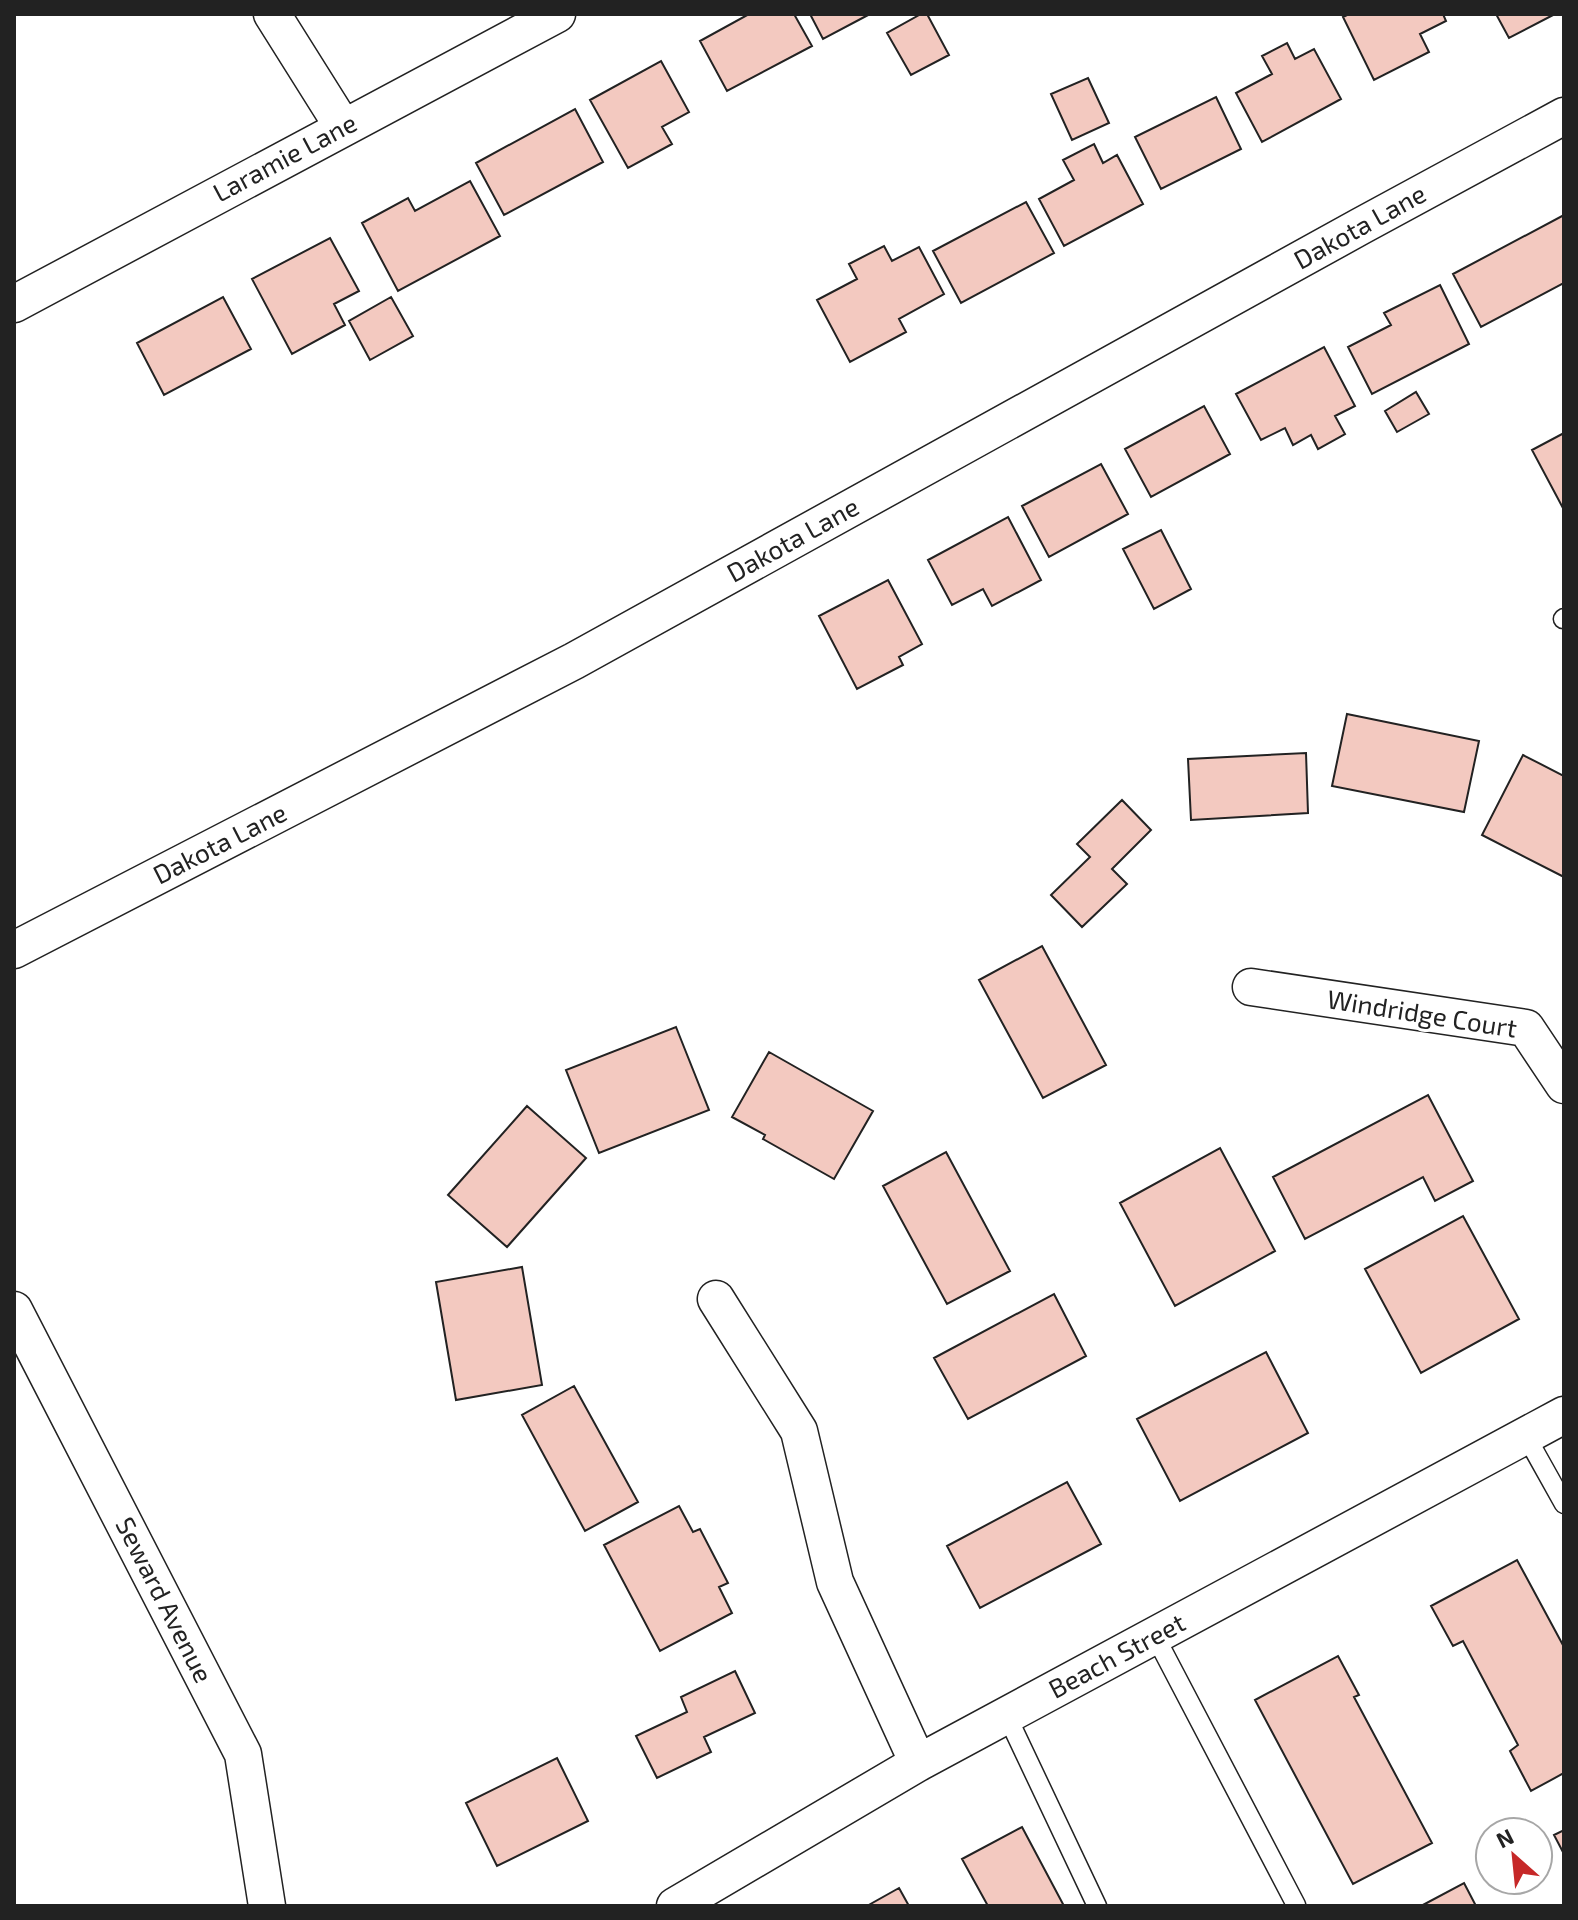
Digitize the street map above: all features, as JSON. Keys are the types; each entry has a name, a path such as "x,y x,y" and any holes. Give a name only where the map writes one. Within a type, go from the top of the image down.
{"street":[{"path":"272,14 343,127"},
{"name":"Laramie Lane","path":"14,304 557,14"},
{"name":"Dakota Lane","path":"14,950 574,661 1319,248 1564,116"},
{"name":"Windridge Court","path":"1251,987 1526,1028 1564,1085"},
{"path":"716,1299 799,1431 835,1582 918,1763"},
{"name":"Seward Avenue","path":"14,1310 243,1754 267,1906"},
{"name":"Beach Street","path":"675,1906 918,1763 1564,1415"}],"lane":[{"path":"1526,1436 1564,1504"},
{"path":"1155,1636 1296,1905"},
{"path":"1007,1716 1097,1906"}],"building":[{"path":"749,14 794,14 812,46 727,91 700,41"},
{"path":"810,14 870,14 823,39"},
{"path":"921,14 927,14 949,55 911,75 887,33"},
{"path":"1349,14 1443,14 1446,21 1420,34 1429,52 1374,80 1343,17"},
{"path":"1496,14 1555,14 1509,38"},
{"path":"1287,43 1295,59 1314,49 1341,99 1262,142 1236,93 1272,74 1262,56"},
{"path":"661,61 689,112 662,127 672,144 628,168 590,100"},
{"path":"1088,78 1109,123 1072,140 1051,94"},
{"path":"1216,97 1241,149 1161,189 1135,137"},
{"path":"575,109 603,162 504,215 476,163"},
{"path":"1094,144 1103,163 1117,155 1143,204 1064,246 1039,199 1074,180 1063,160"},
{"path":"470,181 500,236 398,291 362,223 408,198 415,211"},
{"path":"1026,202 1054,253 961,303 933,251"},
{"path":"1564,215 1564,283 1481,327 1453,274"},
{"path":"330,238 359,291 334,304 345,325 292,354 252,279"},
{"path":"884,246 892,261 919,247 944,294 899,319 906,332 850,362 817,300 857,279 849,264"},
{"path":"1440,285 1469,344 1372,394 1348,347 1391,325 1384,313"},
{"path":"223,297 251,349 164,395 137,343"},
{"path":"391,297 413,336 370,360 349,321"},
{"path":"1324,347 1355,406 1335,416 1345,434 1318,449 1311,435 1293,445 1285,428 1261,440 1236,394"},
{"path":"1416,392 1429,414 1397,432 1385,411"},
{"path":"1204,406 1230,454 1151,497 1125,449"},
{"path":"1564,433 1564,510 1532,450"},
{"path":"1101,464 1128,514 1049,557 1022,506"},
{"path":"1008,517 1041,580 992,606 983,589 952,605 928,560"},
{"path":"1161,530 1191,589 1154,609 1123,549"},
{"path":"888,580 922,644 899,657 903,665 857,689 819,616"},
{"path":"1347,714 1479,741 1464,812 1332,786"},
{"path":"1306,753 1308,813 1191,820 1188,759"},
{"path":"1523,755 1564,776 1564,877 1482,835"},
{"path":"1122,800 1151,830 1112,869 1127,884 1082,927 1051,895 1090,857 1077,844"},
{"path":"1042,946 1106,1065 1043,1098 979,980"},
{"path":"676,1027 709,1110 599,1153 566,1070"},
{"path":"769,1052 873,1111 834,1179 763,1139 765,1135 732,1117"},
{"path":"1428,1095 1473,1181 1435,1201 1423,1177 1305,1239 1273,1177"},
{"path":"527,1106 586,1158 507,1247 448,1195"},
{"path":"1220,1148 1275,1251 1175,1306 1120,1203"},
{"path":"946,1152 1010,1271 947,1304 883,1186"},
{"path":"1463,1216 1519,1319 1421,1373 1365,1269"},
{"path":"522,1267 542,1385 456,1400 436,1282"},
{"path":"1054,1294 1086,1356 968,1419 934,1358"},
{"path":"1266,1352 1308,1433 1180,1501 1137,1419"},
{"path":"574,1386 638,1502 585,1531 522,1415"},
{"path":"1067,1482 1101,1544 980,1608 947,1546"},
{"path":"679,1506 693,1532 700,1529 728,1583 719,1587 732,1613 660,1651 604,1545"},
{"path":"1517,1560 1564,1647 1564,1773 1531,1791 1510,1751 1518,1745 1463,1641 1453,1646 1431,1606"},
{"path":"1338,1656 1359,1695 1354,1697 1432,1843 1353,1884 1255,1700"},
{"path":"735,1671 755,1713 704,1737 711,1752 657,1778 636,1736 687,1712 681,1697"},
{"path":"557,1758 588,1821 497,1866 466,1803"},
{"path":"1022,1827 1064,1906 988,1906 962,1859"},
{"path":"1564,1830 1564,1854 1554,1835"},
{"path":"1464,1883 1476,1906 1421,1906"},
{"path":"899,1888 909,1906 867,1906"}]}
